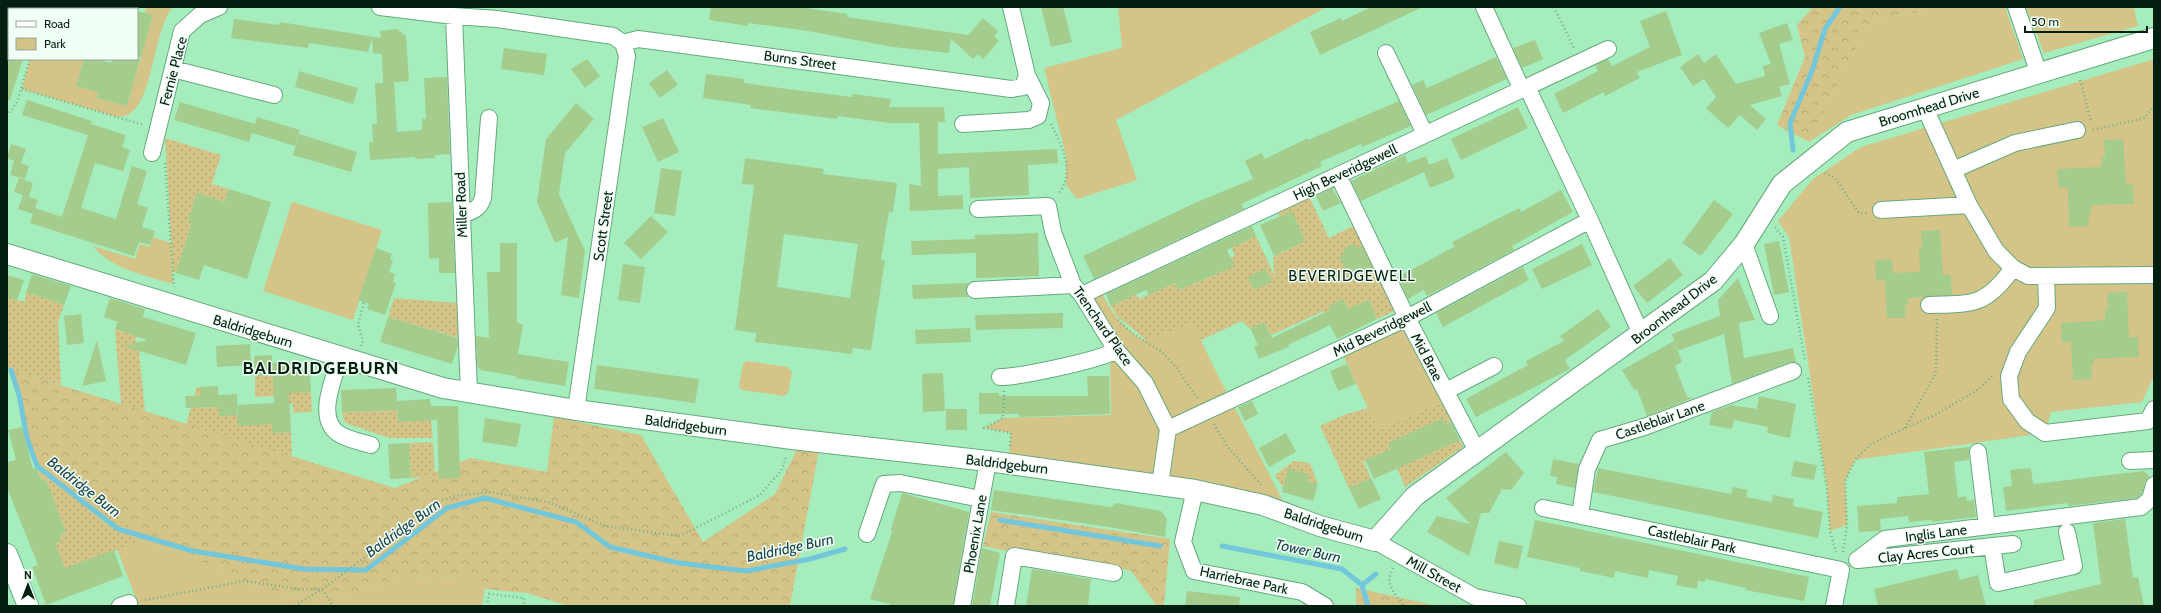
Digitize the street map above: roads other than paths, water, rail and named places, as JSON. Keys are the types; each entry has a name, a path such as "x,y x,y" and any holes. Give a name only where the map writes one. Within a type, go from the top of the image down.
{"main road":[{"name":"Broomhead Drive","path":"1375,541 1415,496 1713,282 1744,244 1782,184 1847,132 2154,38"},
{"name":"Baldridgeburn","path":"7,254 443,388 576,410 792,439 988,461 1195,490 1263,505 1320,526 1375,541"},
{"path":"7,554 28,606"}],"street":[{"name":"Fernie Place","path":"158,155 158,129 182,31 200,15 219,7"},
{"path":"380,7 454,16 498,13 613,36 623,43"},
{"path":"963,124 1029,120 1038,116 1041,103 1027,75 1011,7"},
{"path":"1484,7 1590,220 1641,334"},
{"path":"2016,7 2038,74"},
{"name":"Miller Road","path":"454,16 468,393"},
{"name":"Burns Street","path":"623,43 638,39 1011,89 1023,87 1027,75"},
{"name":"Scott Street","path":"576,410 627,56 623,43"},
{"name":"High Beveridgewell","path":"1078,290 1338,175 1608,49"},
{"path":"1386,53 1425,134"},
{"path":"173,69 274,95"},
{"path":"1925,108 1969,204 1996,251 2012,268 2028,276 2046,277 2154,275"},
{"path":"462,215 475,210 480,206 483,198 489,118"},
{"path":"1953,170 2015,143 2077,130"},
{"name":"Mid Brae","path":"1338,175 1407,318 1477,451"},
{"path":"1881,210 1969,204"},
{"name":"Trenchard Place","path":"978,209 1048,206 1053,232 1078,290 1116,350 1145,383 1168,429"},
{"name":"Mid Beveridgewell","path":"1168,429 1407,318 1590,220"},
{"path":"1744,244 1770,316"},
{"path":"1933,305 1964,304 1982,300 1992,294 2012,268"},
{"path":"2046,277 2047,308 2018,352 2009,376 2011,399 2026,422 2045,433 2148,421 2154,408"},
{"path":"975,290 1078,290"},
{"path":"1002,377 1079,362 1110,354 1116,350"},
{"path":"348,360 331,387 327,412 329,423 340,435 371,445"},
{"path":"1446,391 1494,366"},
{"name":"Castleblair Lane","path":"1580,515 1588,469 1600,440 1644,427 1802,368"},
{"path":"1160,485 1168,429"},
{"path":"1978,452 1986,526"},
{"path":"2130,461 2154,460"},
{"name":"Phoenix Lane","path":"962,606 988,461"},
{"path":"867,534 884,484 900,483 981,499"},
{"name":"Inglis Lane","path":"1857,560 1885,540 2141,507 2150,499 2154,485"},
{"name":"Harriebrae Park","path":"1195,490 1183,542 1194,571 1302,592 1325,606"},
{"name":"Castleblair Park","path":"1543,508 1841,570"},
{"path":"1992,546 1998,584 2074,566 2067,532"},
{"name":"Mill Street","path":"1375,541 1475,597 1518,606"},
{"name":"Clay Acres Court","path":"1841,570 1857,560 2013,544"},
{"path":"1006,606 1014,556 1114,573"},
{"path":"1834,606 1841,570"}],"waterway":[{"path":"1793,150 1790,123 1812,71 1825,29 1840,7"},
{"name":"Baldridge Burn","path":"11,370 19,395 27,438 37,466 118,529 193,551 304,569 366,570 447,508 485,498 576,522 610,547 679,563 746,571 810,559 845,549"},
{"name":"Tower Burn","path":"1000,520 1160,546"},
{"name":"Tower Burn","path":"1222,546 1342,569 1362,585 1368,606"},
{"path":"1362,585 1376,574"}],"district":[{"name":"BEVERIDGEWELL","path":"1352,276"},
{"name":"BALDRIDGEBURN","path":"321,368"}]}
